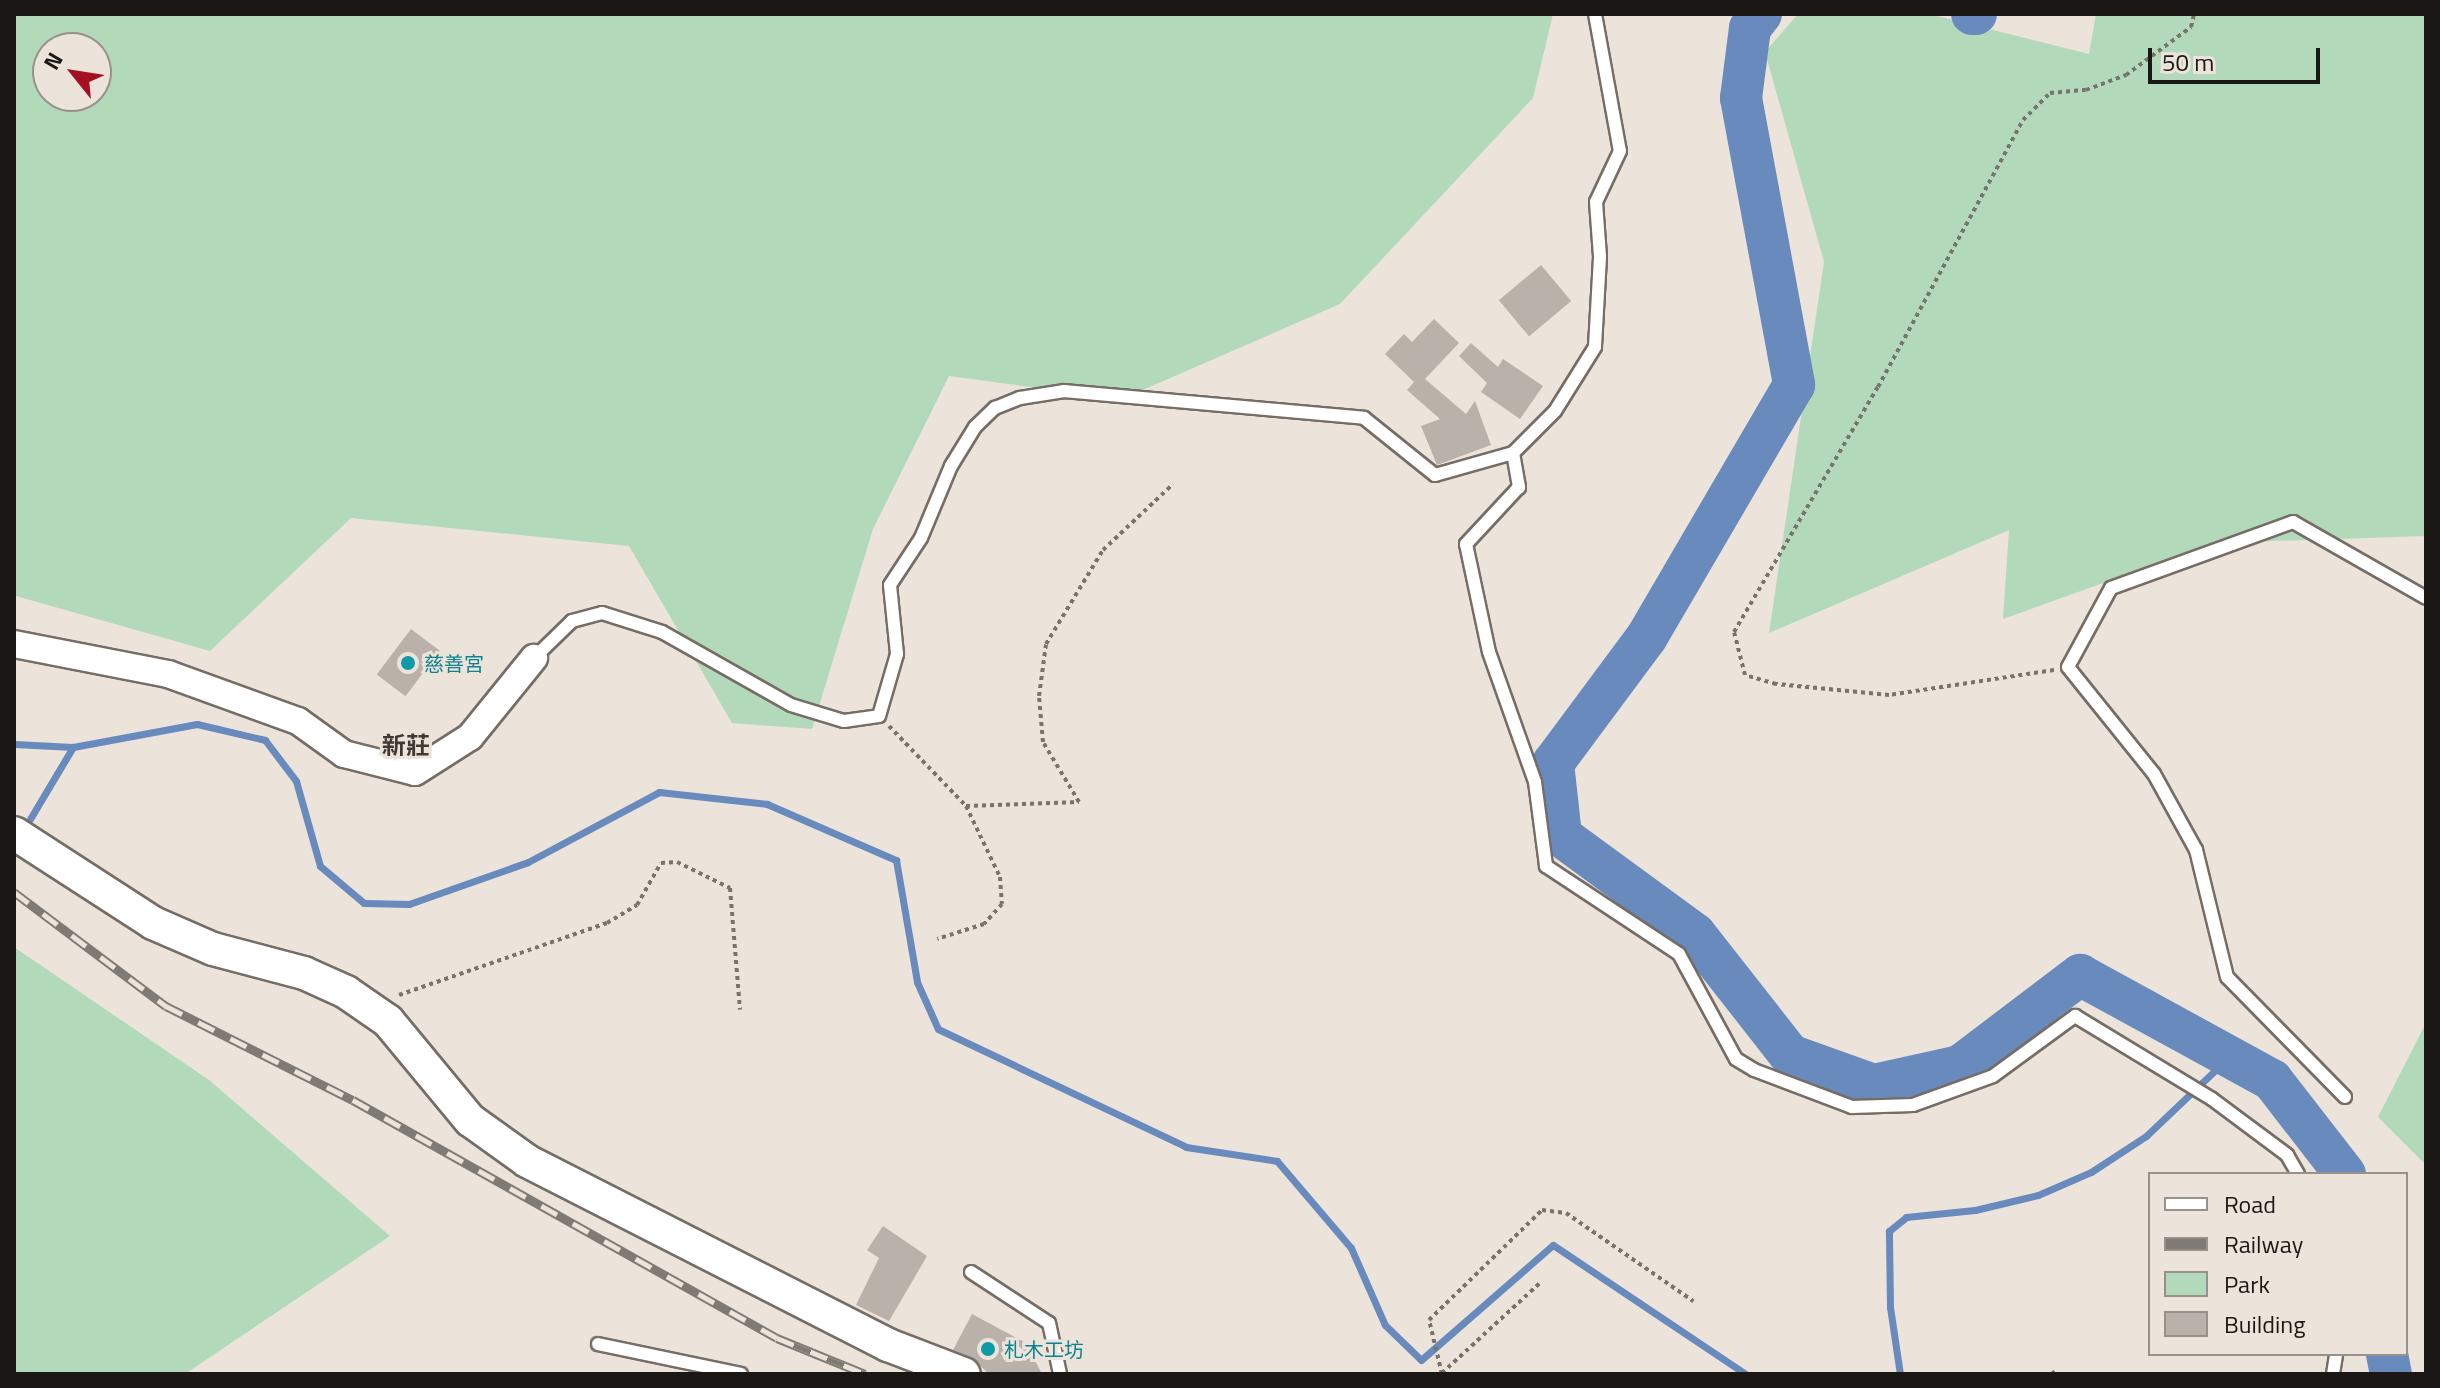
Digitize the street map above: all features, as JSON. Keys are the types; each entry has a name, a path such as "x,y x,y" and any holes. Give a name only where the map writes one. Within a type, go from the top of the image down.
{"street":[{"path":"14,644 168,674 298,721 344,754 415,772 470,737 534,658"},
{"path":"14,833 153,923 213,949 304,973 366,1006 388,1021 470,1120 527,1161 888,1345 964,1374"}],"lane":[{"path":"534,658 572,621 602,613 662,632 791,705 844,721 879,716 897,654 890,585 921,538 951,466 995,408 1064,391 1364,418 1435,475 1513,453 1555,411 1595,347 1600,257 1596,202 1620,151 1595,14"},
{"path":"1513,453 1519,487 1466,544 1489,652 1535,782 1546,866 1679,954 1736,1059 1852,1107 1913,1105 1993,1076 2075,1016 2212,1099 2287,1155 2297,1172"},
{"path":"2345,1097 2227,977 2196,850 2154,774 2068,667 2111,588 2293,522 2426,598"},
{"path":"971,1272 1049,1323 1060,1374"},
{"path":"598,1344 741,1374"}],"path":[{"path":"2068,667 1889,695 1776,684 1745,675 1734,632 1878,387 2023,120 2050,93 2086,90 2126,75 2191,27 2194,14"},
{"path":"966,806 1079,802 1043,742 1039,696 1046,644 1103,550 1173,484"},
{"path":"879,716 966,806 997,867 1002,904 984,924 937,939"},
{"path":"366,1006 607,923 637,905 661,863 677,862 730,888 740,1010"},
{"path":"1540,1283 1442,1373 1429,1320 1542,1210 1566,1213 1693,1301"}],"green space":[{"path":"14,14 1553,14 1533,98 1340,304 1122,399 949,376 873,529 812,729 732,723 629,546 351,518 210,651 16,596"},
{"path":"1798,14 1929,14 2089,54 2096,14 2426,14 2426,536 2215,543 2003,619 2009,530 1769,633 1824,262 1765,52"},
{"path":"14,947 209,1080 390,1236 185,1374 14,1374"},
{"path":"2426,1023 2426,1165 2378,1117"}],"building":[{"path":"1541,265 1571,301 1529,336 1499,300"},
{"path":"1434,319 1459,343 1425,379 1466,414 1475,401 1491,445 1437,465 1421,426 1440,419 1407,390 1414,382 1385,354 1404,334 1412,342"},
{"path":"1471,343 1498,367 1503,359 1543,386 1520,419 1481,392 1487,383 1459,356"},
{"name":"慈善宮","path":"411,629 440,651 405,696 377,675"},
{"path":"883,1226 927,1256 889,1321 856,1305 879,1258 867,1250"},
{"path":"972,1314 1026,1343 1042,1374 989,1374 971,1357 953,1350"}],"waterway":[{"path":"1761,14 1750,28 1741,98 1794,385 1646,638 1553,763 1561,836 1695,934 1790,1055 1874,1085 1960,1066 2080,975 2272,1080 2343,1172"},
{"path":"14,744 73,747 197,724 265,740 296,781 320,866 364,903 409,904 528,862 659,792 767,804 896,860 917,982 938,1029 1186,1147 1277,1161 1351,1248 1385,1325 1421,1360 1553,1245 1746,1374"},
{"path":"30,819 73,747"},
{"path":"1900,1374 1890,1307 1889,1231 1906,1217 1975,1210 2038,1195 2091,1172 2146,1136 2229,1057"},
{"path":"2387,1356 2391,1374"}],"railway":[{"path":"14,892 166,1006 353,1100 777,1338 865,1374"}],"place":[{"name":"慈善宮","path":"408,663"},
{"name":"札木工坊","path":"988,1349"}],"district":[{"name":"新莊","path":"406,746"}]}
